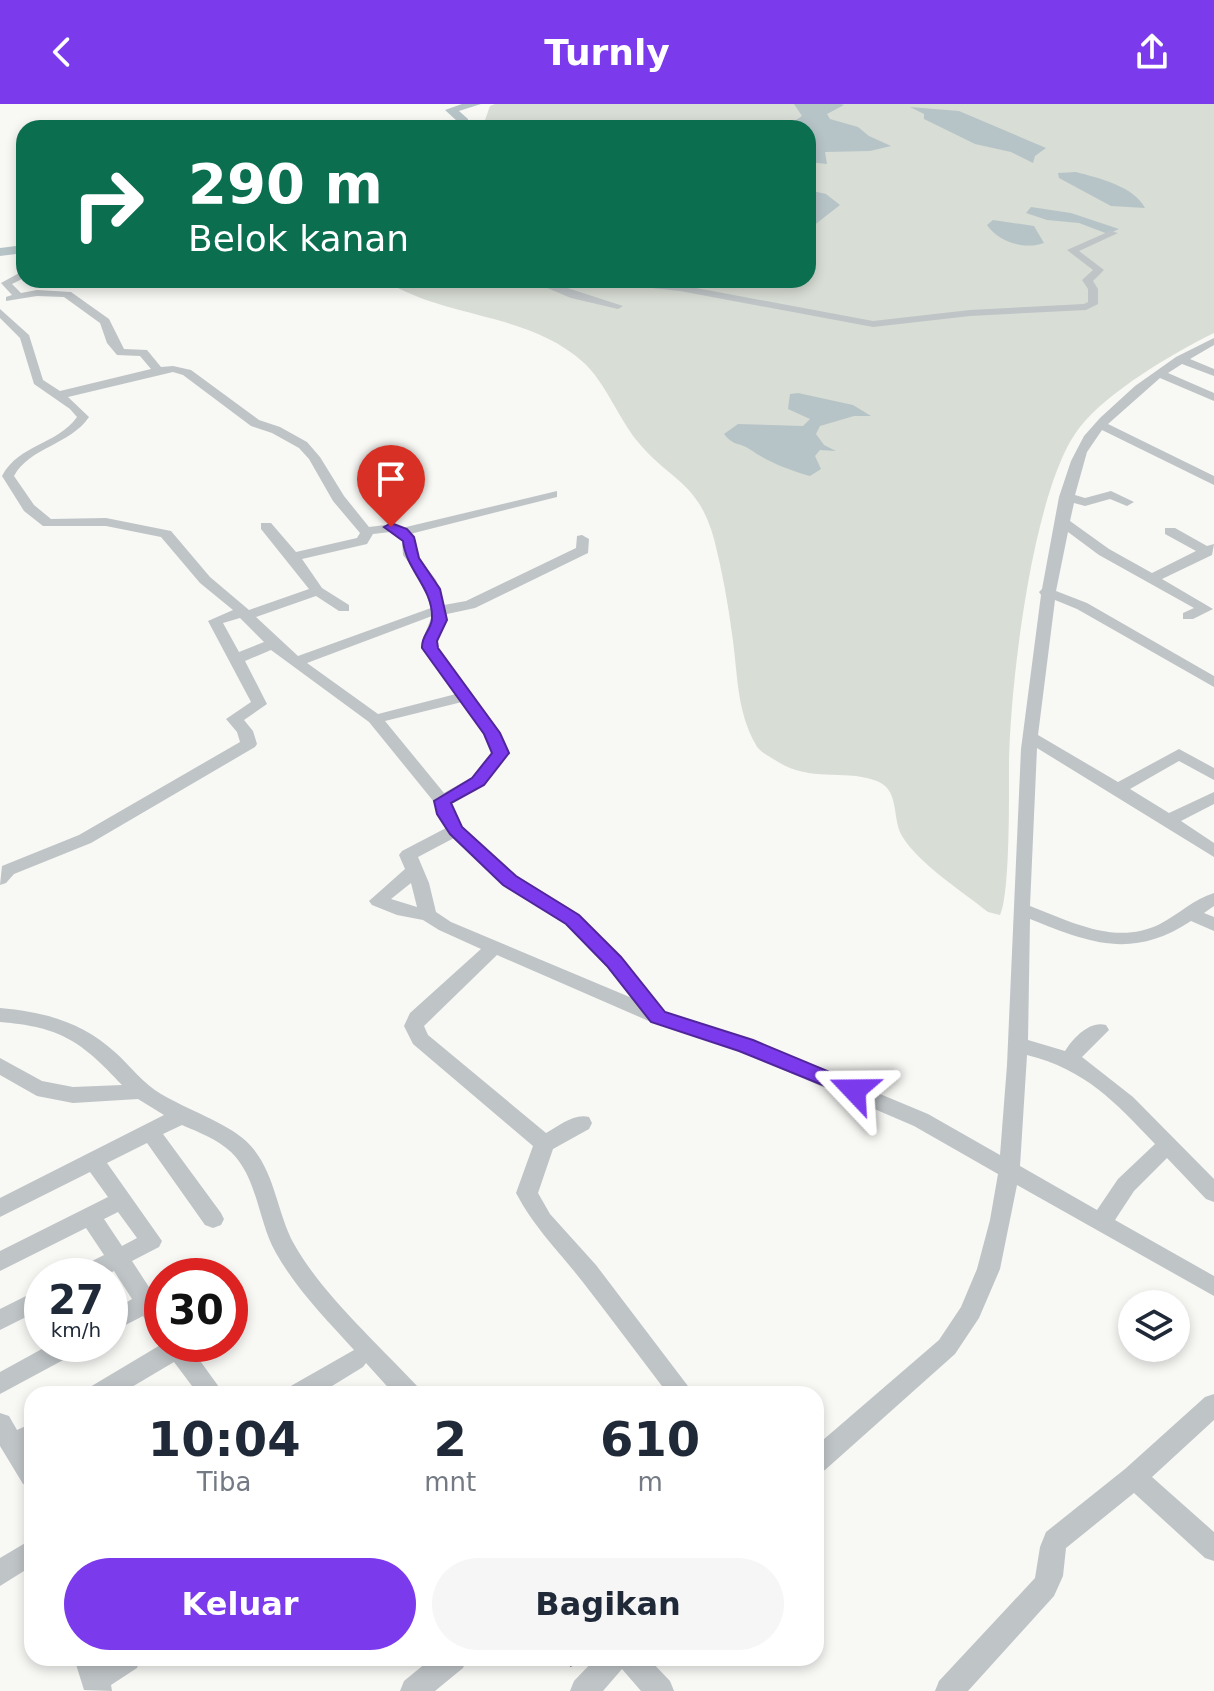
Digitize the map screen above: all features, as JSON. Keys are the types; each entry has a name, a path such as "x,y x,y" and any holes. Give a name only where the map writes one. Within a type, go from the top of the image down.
{"street":[{"path":"680,288 873,324 1002,311 1086,307 1093,304 1093,289 1087,280 1099,270 1072,250 1113,233"},
{"path":"16,278 6,283 19,297"},
{"path":"556,288 575,296 618,306"},
{"path":"0,302 37,293 67,294 105,321 113,343 121,353 143,352 158,371"},
{"path":"0,312 25,337 38,382 81,413 82,421 14,464 9,472 8,476 29,508 52,524 99,522 166,534 205,580 274,644 375,719 442,801 456,830 510,881 572,919 614,962 658,1017"},
{"path":"824,1455 921,1372 960,1333 985,1280 1011,1172 1031,737 1046,592 1066,497 1081,452 1101,425 1160,374 1185,356 1213,342"},
{"path":"1185,356 1213,369"},
{"path":"60,395 173,369 187,372 255,423 303,445 367,535 362,541 293,557"},
{"path":"1179,382 1213,369"},
{"path":"1160,374 1214,397"},
{"path":"1101,425 1214,481"},
{"path":"402,532 552,494"},
{"path":"1066,497 1085,502 1111,495 1127,502"},
{"path":"1063,522 1151,579 1206,609 1188,616"},
{"path":"266,526 317,591 344,608"},
{"path":"366,531 386,527 402,532 409,540 412,558 429,580 439,611 440,620 429,641 430,648 444,671 467,696 492,733 501,753 478,781 442,801"},
{"path":"1170,531 1210,550"},
{"path":"295,662 499,593 583,550 582,539"},
{"path":"1151,579 1210,550"},
{"path":"0,879 19,865 85,839 249,744 245,731 234,719 259,704 258,700 215,621 317,591"},
{"path":"1046,592 1082,606 1214,682"},
{"path":"238,659 274,644"},
{"path":"375,719 467,696"},
{"path":"1031,737 1120,788 1214,851"},
{"path":"1120,788 1179,754 1214,775"},
{"path":"1169,820 1214,797"},
{"path":"428,915 408,855 456,830"},
{"path":"415,870 378,901 403,911 428,915 494,947 658,1017 746,1046 921,1120 1214,1287"},
{"path":"1021,909 1105,940 1123,942 1164,930 1214,899"},
{"path":"1190,913 1214,925"},
{"path":"494,947 417,1018 414,1026 420,1039 544,1144"},
{"path":"0,1015 34,1016 63,1024 85,1036 141,1091 238,1146 254,1166 283,1245 304,1279 402,1386"},
{"path":"1070,1060 1078,1047 1099,1030"},
{"path":"1018,1045 1070,1060 1101,1081 1214,1193"},
{"path":"0,1065 37,1088 73,1095 141,1091"},
{"path":"0,1208 181,1116"},
{"path":"582,1123 544,1144 527,1193 532,1206 676,1386"},
{"path":"151,1133 213,1219"},
{"path":"1102,1221 1126,1185 1167,1145"},
{"path":"94,1161 151,1241 119,1258"},
{"path":"0,1262 121,1200"},
{"path":"90,1216 116,1258"},
{"path":"128,1276 144,1300"},
{"path":"0,1320 24,1307"},
{"path":"311,1386 355,1360"},
{"path":"0,1384 40,1362"},
{"path":"112,1386 150,1362"},
{"path":"187,1362 206,1386"},
{"path":"949,1691 1045,1587 1051,1577 1051,1550 1055,1541 1134,1477 1214,1405"},
{"path":"15,1434 24,1456"},
{"path":"1134,1477 1214,1549"},
{"path":"0,1573 24,1556"},
{"path":"94,1676 112,1666"},
{"path":"414,1691 444,1666"},
{"path":"584,1691 607,1666"},
{"path":"637,1666 660,1691"}],"shaded area":[{"path":"794,104 844,105 827,114 830,119 858,127 891,146 870,151 825,152 827,164 816,163 816,120 796,120 802,116"},
{"path":"1214,104 1214,333 1142,374 1107,400 1080,427 1063,456 1036,541 1013,692 1007,868 1000,915 988,912 930,867 909,846 899,828 892,796 883,784 861,777 800,771 764,754 758,747 749,732 741,705 724,586 707,520 692,493 638,442 591,370 561,346 537,334 433,302 399,288 816,288 816,120 485,120 490,106"},
{"path":"910,107 959,111 1046,148 1035,156 1033,163 1011,152 975,144 924,119 924,114"},
{"path":"1076,172 1124,189 1140,200 1145,208 1111,206 1059,178 1058,173"},
{"path":"816,192 826,194 840,205 816,224"},
{"path":"1031,207 1071,213 1119,229 1108,234 1079,223 1047,220 1026,213"},
{"path":"993,220 1034,226 1044,243 1029,246 1005,240 987,225"},
{"path":"790,394 853,405 871,416 854,416 820,426 816,434 824,445 836,451 820,450 815,456 821,469 810,476 772,462 731,441 724,434 738,424 803,426 810,419 788,409"}],"waterway":[{"path":"463,120 451,110 475,104"},
{"path":"0,252 16,250"}],"route":[{"path":"391,527 407,536 410,555 433,589 440,620 429,641 430,648 444,671 467,696 492,733 501,753 478,781 442,801 456,830 510,881 572,919 614,962 658,1017 746,1046 854,1090"}]}
